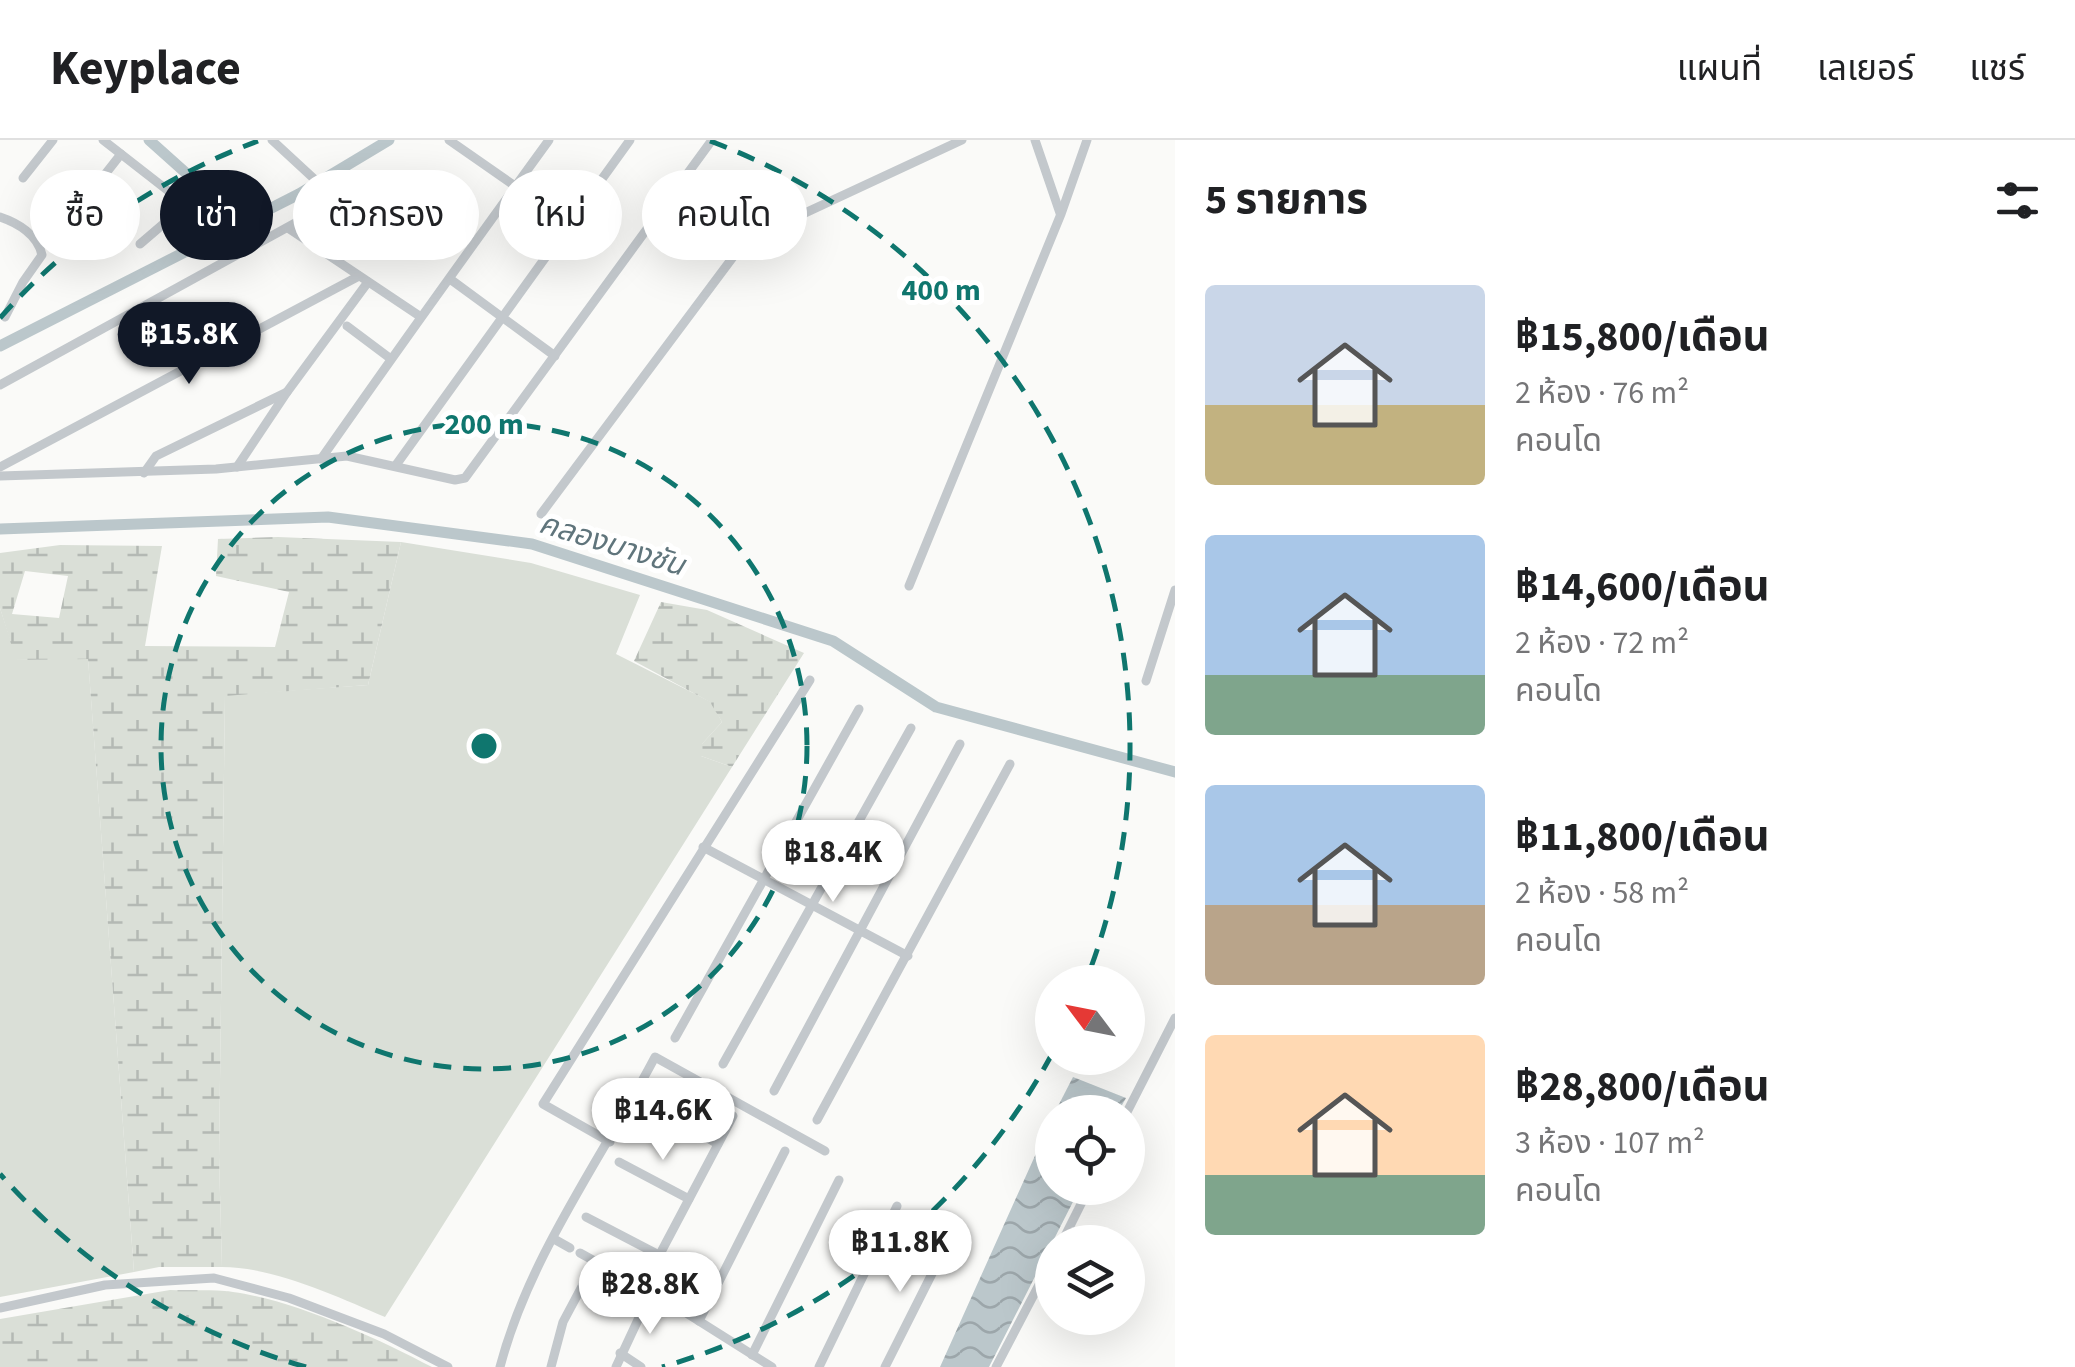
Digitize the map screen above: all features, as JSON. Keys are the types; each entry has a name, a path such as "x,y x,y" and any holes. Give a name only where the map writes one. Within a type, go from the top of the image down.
{"street":[{"path":"23,178 53,140"},
{"path":"103,140 181,203 175,214 140,244"},
{"path":"272,140 305,170"},
{"path":"449,140 499,175"},
{"path":"526,170 548,140"},
{"path":"396,465 630,140"},
{"path":"0,476 144,473 348,456 456,480 465,478 712,140"},
{"path":"541,514 745,241 945,143 962,140"},
{"path":"1035,140 1061,214"},
{"path":"908,586 1088,140"},
{"path":"109,170 122,154"},
{"path":"479,234 499,207"},
{"path":"0,217 27,232 40,246 42,255 5,318"},
{"path":"0,385 293,225"},
{"path":"288,228 420,317"},
{"path":"321,459 462,260"},
{"path":"237,467 364,279"},
{"path":"0,467 364,279"},
{"path":"450,279 555,356"},
{"path":"347,326 391,359"},
{"path":"144,473 156,456 287,392"},
{"path":"1146,681 1175,590"},
{"path":"610,1142 543,1104 810,680"},
{"path":"675,1038 860,709"},
{"path":"723,1064 911,728"},
{"path":"774,1092 960,744"},
{"path":"817,1120 1010,764"},
{"path":"703,848 908,956"},
{"path":"1136,1095 1175,1018"},
{"path":"500,1367 512,1323 554,1239 656,1057 825,1150"},
{"path":"650,1104 718,1144"},
{"path":"616,1367 659,1255 733,1116"},
{"path":"699,1321 785,1151"},
{"path":"619,1162 689,1199"},
{"path":"752,1355 839,1180"},
{"path":"818,1367 897,1206"},
{"path":"586,1217 659,1255"},
{"path":"554,1239 647,1290 772,1367"},
{"path":"885,1367 949,1240"},
{"path":"551,1367 563,1322 594,1262"},
{"path":"0,1308 105,1285 214,1278 288,1298 352,1322 448,1367"},
{"path":"996,1367 1035,1292"},
{"path":"620,1353 641,1367"}],"green space":[{"path":"218,539 401,542 368,685 225,696 219,1157 222,1267 159,1267 134,1272 88,659 16,660 0,608 0,553 60,545 162,546 145,646 275,647 289,592 216,576","holes":["25,571 68,576 59,618 12,614"]},
{"path":"401,542 531,563 640,595 616,654 711,702 722,722 702,744 701,756 732,767 385,1317 284,1278 222,1267 219,1157 225,695 368,685"},
{"path":"661,602 707,610 804,653 732,767 701,756 701,745 722,722 710,702 634,661"},
{"path":"0,608 17,660 88,658 134,1272 0,1297"},
{"path":"170,1290 233,1292 282,1303 361,1333 432,1367 0,1367 0,1319"}],"water":[{"path":"1073,1077 1118,1095 1064,1095"},
{"path":"1035,1156 1035,1205 1071,1205 1061,1225 1035,1225 1035,1277 989,1367 940,1367"}],"waterway":[{"path":"149,140 183,170"},
{"path":"0,346 299,194 389,140"},
{"name":"คลองบางชัน","path":"0,529 328,517 532,544 833,641 936,707 1175,772"}]}
